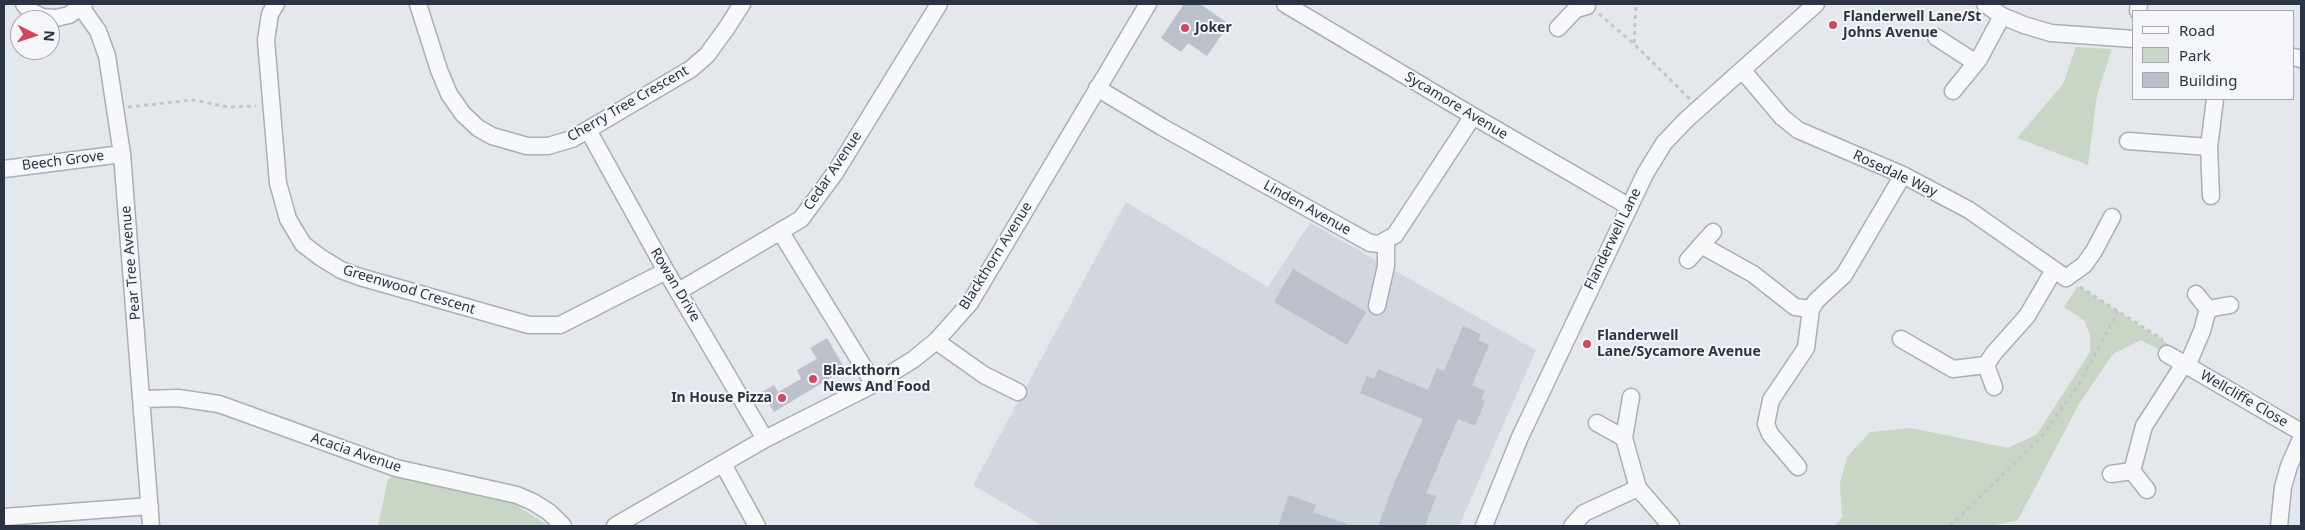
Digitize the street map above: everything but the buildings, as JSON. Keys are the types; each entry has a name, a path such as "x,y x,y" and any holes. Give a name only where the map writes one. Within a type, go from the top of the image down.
{"street":[{"path":"24,4 42,17 56,18 69,15 82,5"},
{"name":"Greenwood Crescent","path":"276,4 270,14 266,40 278,183 288,219 303,244 341,270 529,325 560,324 666,271"},
{"name":"Cherry Tree Crescent","path":"418,4 439,70 449,94 463,114 478,128 492,136 527,146 548,146 572,139 691,69 707,55 726,30 742,4"},
{"name":"Cedar Avenue","path":"679,291 800,219 835,173 939,4"},
{"name":"Blackthorn Avenue","path":"615,526 765,439 874,384 914,359 936,341 970,303 1148,4"},
{"name":"Sycamore Avenue","path":"1285,4 1310,10 1472,116 1628,206"},
{"name":"Flanderwell Lane","path":"1484,526 1520,437 1628,206 1664,143 1699,108 1743,71 1816,4"},
{"path":"1986,4 2002,16 2051,33 2132,39"},
{"name":"Pear Tree Avenue","path":"82,5 98,31 107,56 122,154 151,526"},
{"path":"1558,28 1579,6"},
{"path":"1953,91 1976,62 2002,16"},
{"path":"1936,37 1976,62"},
{"name":"Rosedale Way","path":"1743,71 1782,117 1798,130 1903,175 1969,210 2060,274"},
{"name":"Linden Avenue","path":"1097,88 1370,243 1386,242"},
{"path":"2211,196 2209,147 2215,100"},
{"path":"1377,306 1386,266 1386,242 1395,235 1472,116"},
{"name":"Rowan Drive","path":"588,130 666,271 765,439"},
{"path":"2128,141 2209,147"},
{"name":"Beech Grove","path":"4,169 122,154"},
{"path":"1798,467 1770,434 1766,424 1771,400 1806,348 1811,309 1816,301 1844,275 1903,175"},
{"path":"1986,365 1994,353 2028,316 2060,274 2084,265 2094,251 2112,217"},
{"path":"780,231 874,384"},
{"path":"1688,260 1714,232"},
{"path":"1701,245 1753,274 1795,307 1811,309"},
{"path":"2196,294 2208,309 2230,305"},
{"name":"Wellcliffe Close","path":"2132,471 2144,426 2185,365 2202,331 2208,309"},
{"path":"1901,339 1953,369 1986,365"},
{"path":"936,341 984,375 1018,392"},
{"name":"Wellcliffe Close","path":"2167,354 2301,432"},
{"path":"1986,365 1994,387"},
{"path":"1631,397 1624,438 1638,488 1672,526"},
{"name":"Acacia Avenue","path":"142,398 178,398 219,404 396,468 517,495 549,512 563,526"},
{"path":"1597,423 1624,438"},
{"path":"2279,526 2283,486 2289,466 2301,439"},
{"path":"723,464 758,526"},
{"path":"2111,474 2132,471 2147,490"},
{"path":"1572,526 1584,513 1638,488"},
{"path":"4,517 150,506"}],"path":[{"path":"1634,44 1636,4"},
{"path":"1579,6 1601,15 1634,44 1699,108"},
{"path":"116,109 193,100 228,107 272,105"},
{"path":"2060,274 2171,346 2167,354"},
{"path":"1950,526 2043,435 2081,381 2118,311"}],"shaded area":[{"path":"1126,202 1268,287 1310,223 1536,350 1459,526 1043,526 973,485"}],"green space":[{"path":"2076,47 2112,49 2097,95 2088,165 2017,138 2063,84"},
{"path":"2078,286 2171,346 2167,354 2141,340 2113,354 2079,404 2018,520 1991,526 1835,526 1842,517 1840,483 1847,457 1870,432 1911,428 2008,448 2037,434 2090,352 2090,335 2084,320 2064,307"},
{"path":"393,476 494,497 514,504 549,526 378,526 388,479"}],"place":[{"name":"Flanderwell Lane/St Johns Avenue","path":"1833,25"},
{"name":"Joker","path":"1185,28"},
{"name":"Flanderwell Lane/Sycamore Avenue","path":"1587,344"},
{"name":"Blackthorn News And Food","path":"813,379"},
{"name":"In House Pizza","path":"782,398"}]}
